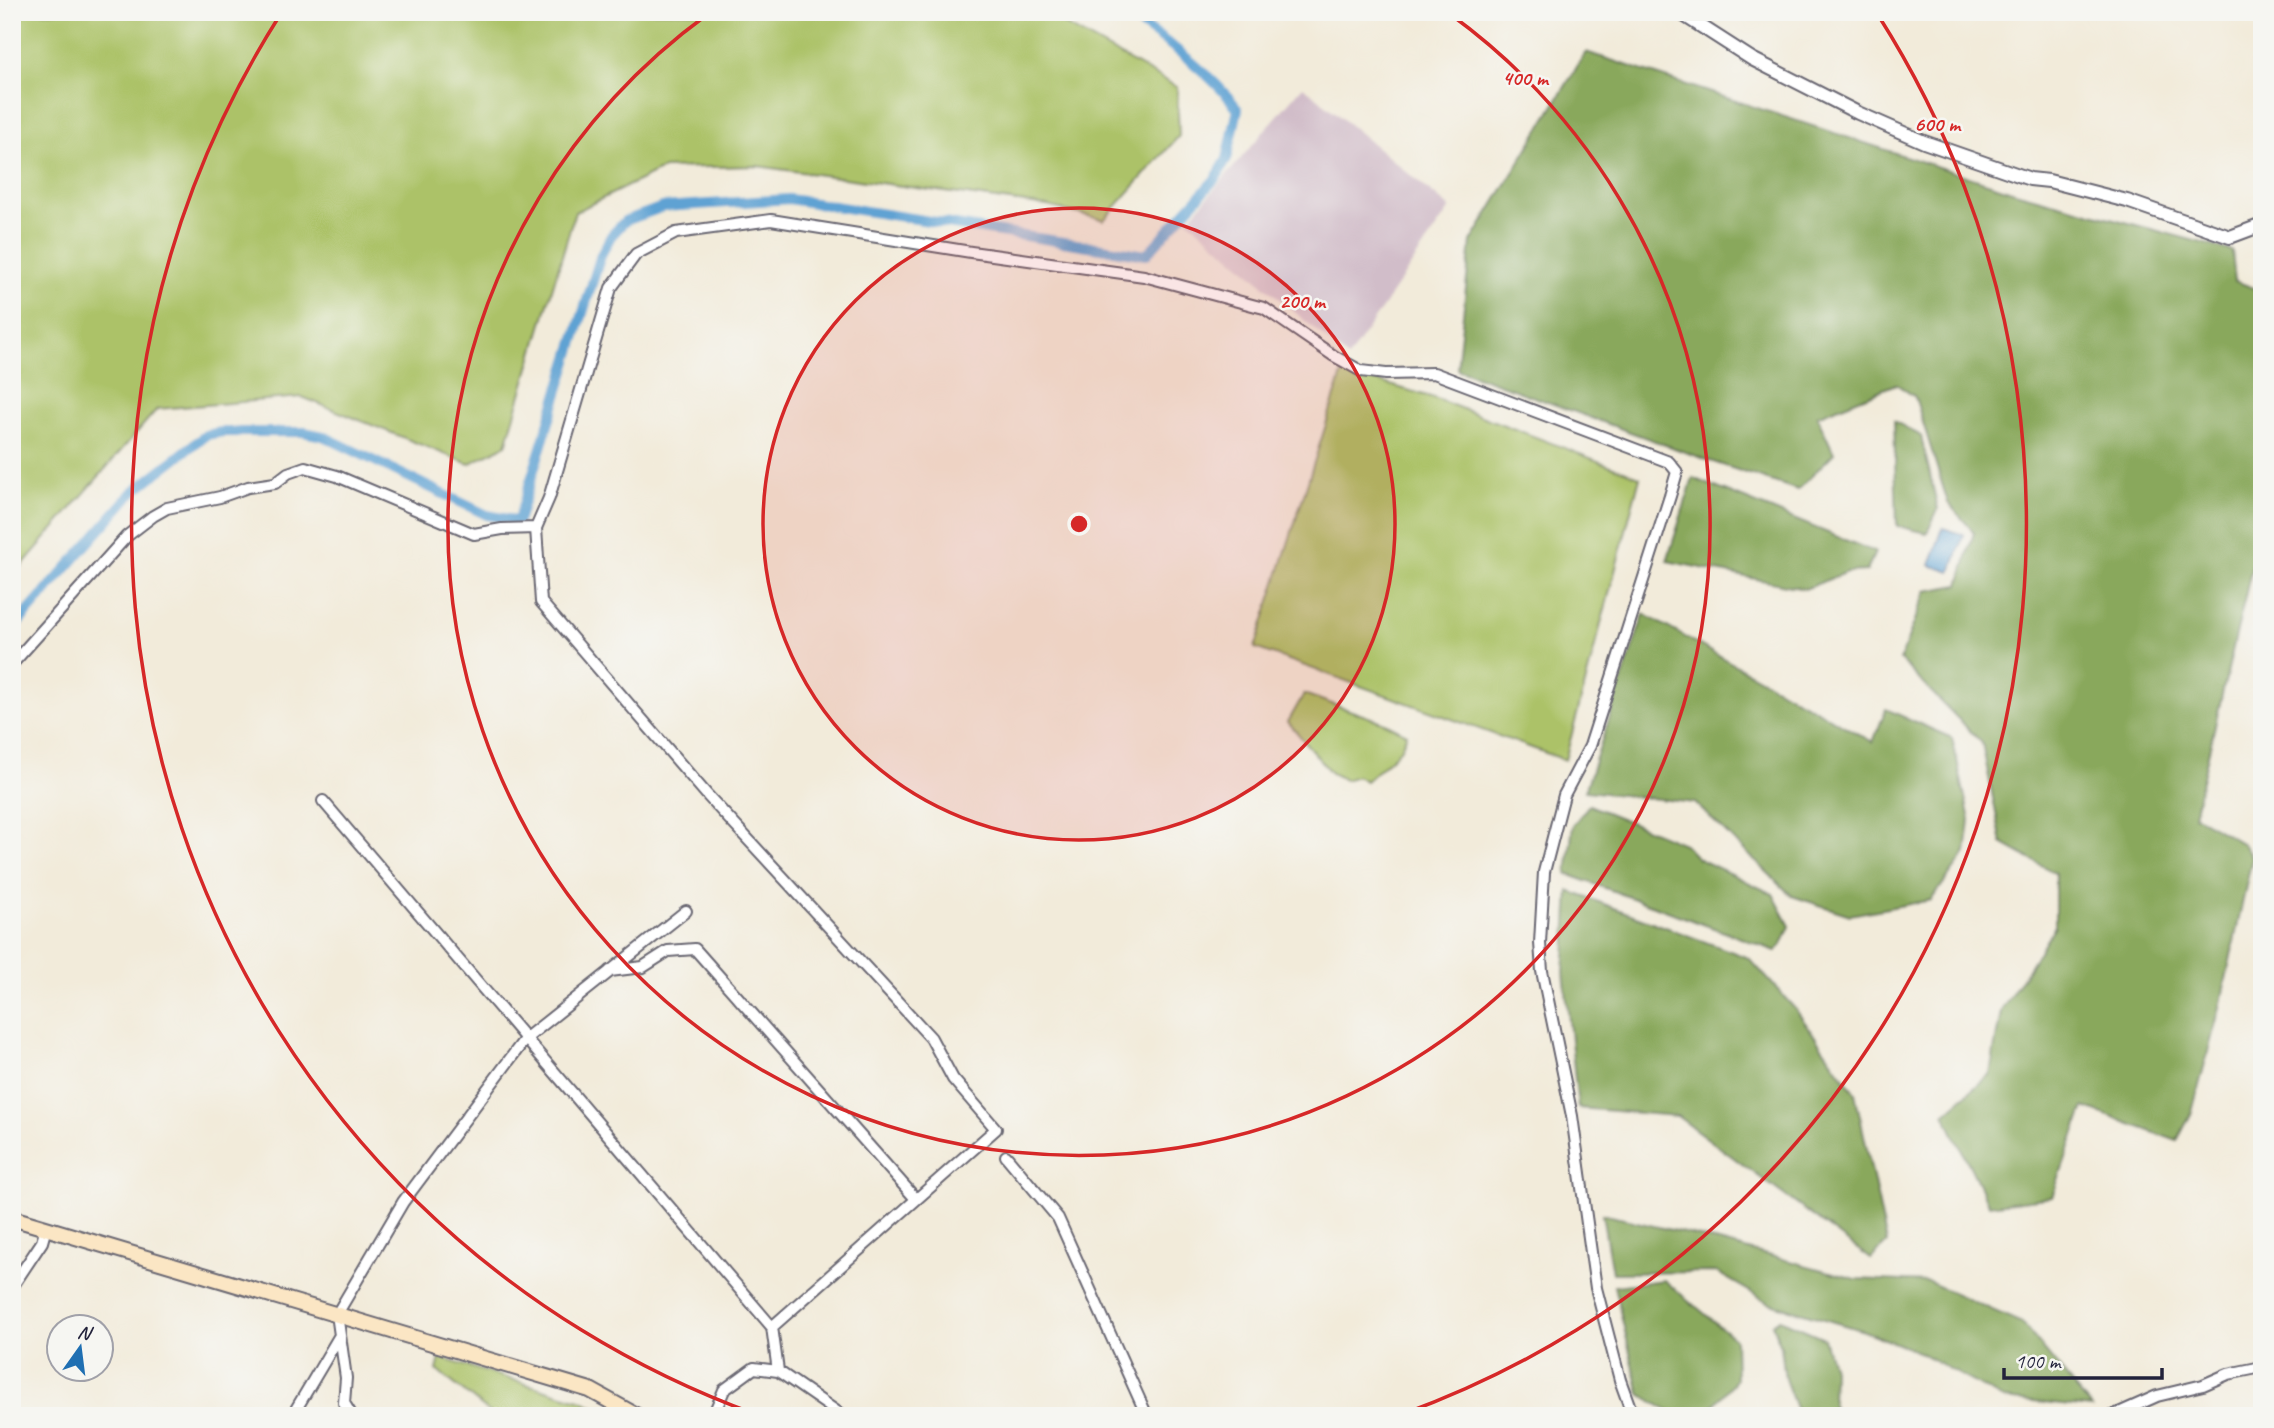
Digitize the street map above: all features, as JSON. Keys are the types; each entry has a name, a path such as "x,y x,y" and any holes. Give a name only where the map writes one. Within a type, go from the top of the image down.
{"main road":[{"path":"12,1218 590,1390 637,1416"}],"street":[{"path":"1679,12 1752,59 1858,113 1924,142 2030,179 2049,181 2127,201 2230,237 2262,225"},
{"path":"772,1327 996,1129 953,1079 931,1038 708,796 541,602 536,528 550,498 611,288 636,254 676,233 771,220 1144,276 1264,308 1334,356 1361,371 1387,374 1434,373 1669,462 1677,472 1591,746 1564,795 1544,872 1540,943 1545,985 1572,1116 1596,1288 1620,1380 1633,1416"},
{"path":"12,664 127,536 153,516 167,508 220,497 248,486 275,482 288,473 305,467 337,476 474,534 502,529 536,528"},
{"path":"323,802 772,1327 778,1371"},
{"path":"352,1416 344,1404 346,1378 337,1314 403,1202 525,1039 686,911"},
{"path":"610,971 643,967 668,951 695,948 916,1199"},
{"path":"1006,1156 1058,1218 1147,1416"},
{"path":"12,1287 42,1242 46,1228"},
{"path":"292,1416 340,1335"},
{"path":"2112,1416 2157,1396 2203,1385 2228,1374 2262,1367"},
{"path":"713,1416 724,1391 754,1368 778,1371 843,1416"}],"shaded area":[{"path":"1303,86 1450,208 1348,358 1188,220"}],"green space":[{"path":"12,12 1042,12 1177,87 1179,136 1104,220 1047,206 757,166 664,168 575,212 506,445 469,464 302,397 157,409 12,577"},
{"path":"1586,52 2015,192 2232,251 2235,281 2262,291 2262,524 2194,815 2243,844 2252,858 2220,1007 2192,1112 2177,1141 2084,1107 2052,1197 1989,1205 1944,1114 1990,1074 2001,1011 2055,926 2055,873 2002,843 1982,743 1900,660 1926,591 1959,585 1974,532 1948,503 1915,397 1896,384 1817,416 1834,453 1798,490 1707,460 1457,369 1471,242"},
{"path":"1343,371 1434,398 1640,477 1565,760 1255,648"},
{"path":"1894,421 1921,436 1938,509 1927,533 1897,526"},
{"path":"1693,478 1875,552 1867,571 1847,572 1805,589 1667,561"},
{"path":"1644,614 1873,742 1886,709 1952,738 1970,820 1966,853 1931,900 1850,915 1792,896 1695,803 1585,791"},
{"path":"1304,694 1385,723 1407,734 1400,750 1366,781 1357,776 1345,780 1331,773 1288,722"},
{"path":"1589,805 1684,844 1697,858 1773,894 1790,926 1782,945 1776,951 1567,874 1573,825"},
{"path":"1569,891 1749,958 1796,1010 1855,1093 1887,1243 1871,1259 1677,1116 1578,1108 1564,972"},
{"path":"1602,1214 1693,1235 1856,1279 1929,1282 2022,1323 2092,1408 2003,1399 1921,1353 1864,1331 1770,1303 1716,1272 1612,1273"},
{"path":"1664,1280 1735,1339 1736,1380 1704,1416 1677,1416 1640,1394 1614,1286"},
{"path":"1780,1319 1824,1338 1833,1369 1832,1406 1838,1416 1799,1416 1785,1379 1781,1346 1772,1324"},
{"path":"440,1358 583,1401 610,1416 494,1416 437,1370"}],"water":[{"path":"1943,528 1964,535 1951,572 1930,565"}],"waterway":[{"path":"12,630 134,491 206,435 222,432 304,432 323,436 487,515 518,521 601,255 611,236 625,221 663,207 789,199 1146,255 1216,178 1227,159 1238,109 1213,81 1184,56 1122,12"}]}
